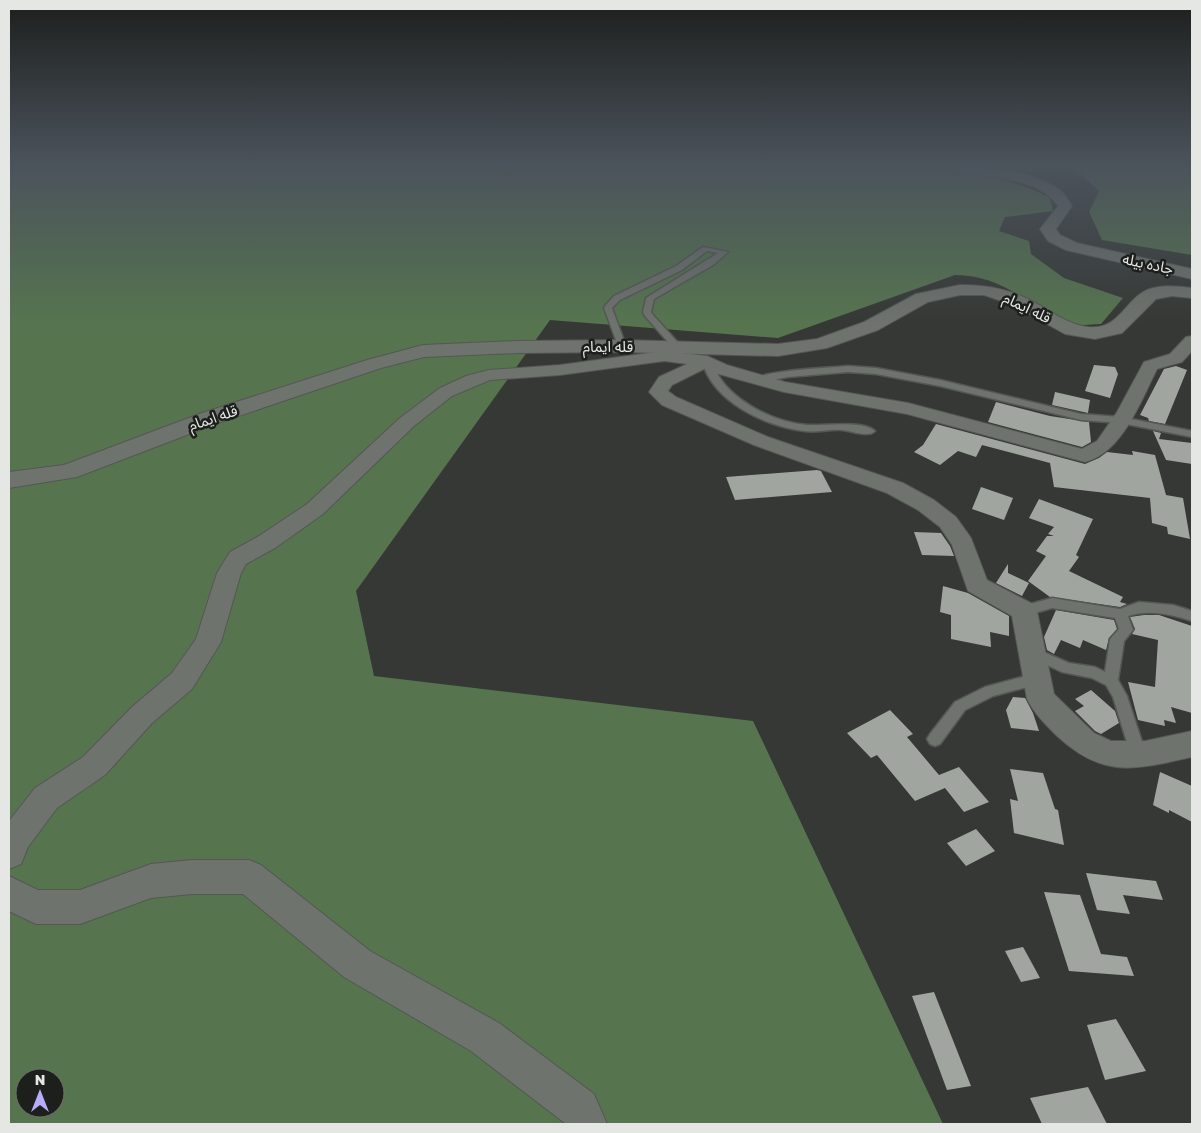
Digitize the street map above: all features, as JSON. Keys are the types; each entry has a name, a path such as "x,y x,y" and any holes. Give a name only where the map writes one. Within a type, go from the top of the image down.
{"street":[{"name":"جاده بیله","path":"1055,220 1048,229 1054,238 1072,247 1192,274"},
{"name":"قله ایمام","path":"9,480 68,472 210,418 374,364 423,351 518,347 622,346 778,350 820,344 871,326 922,298 960,290 986,290 1019,301 1072,330 1095,333 1115,329 1150,295 1172,291 1192,293"},
{"path":"9,854 17,836 46,798 94,766 142,715 182,681 208,642 229,573 238,558 267,542 314,509 407,422 446,392 472,380 489,375 560,370 664,356 707,361 721,369 784,387 908,409 1085,456 1104,445 1121,420 1150,366 1176,358 1192,341"},
{"path":"707,361 665,381 658,392 669,401 761,441 895,488 926,505 948,522 963,544 977,585 1024,611 1041,699 1084,742 1108,754 1138,754 1192,744"},
{"path":"9,894 36,907 80,907 151,882 192,877 249,877 357,964 485,1037 580,1108 586,1124"}],"lane":[{"path":"622,346 608,308 617,298 679,268 706,249 724,252 710,263 650,298 647,312 649,316 678,348"},
{"path":"707,361 707,371 722,391 742,405 780,422 803,428 836,427 870,431"},
{"path":"757,380 788,374 848,369 876,372 940,383 1081,417 1121,420 1192,434"},
{"path":"1024,611 1052,603 1120,614 1139,607 1173,610 1192,616"},
{"path":"1111,681 1117,639 1126,630 1120,614"},
{"path":"1032,652 1067,668 1095,673 1111,681 1120,696 1138,754"},
{"path":"935,739 960,706 990,691 1037,679"}],"green space":[{"path":"9,220 1004,220 999,231 1029,241 1031,254 1064,278 1123,298 1101,324 1077,324 1046,311 1005,287 974,277 955,275 778,338 550,320 356,591 374,676 753,721 943,1124 9,1124"},
{"path":"1093,220 1192,220 1192,255 1102,240"}],"building":[{"path":"1094,365 1115,367 1118,374 1110,398 1085,391"},
{"path":"1176,366 1187,370 1165,424 1149,421 1148,418 1140,415 1164,369"},
{"path":"1055,392 1090,400 1088,413 1052,405"},
{"path":"996,402 1050,416 1089,422 1091,442 1082,447 988,422"},
{"path":"936,424 1085,464 1107,452 1133,455 1132,451 1155,455 1166,495 1183,498 1190,539 1168,534 1167,527 1152,523 1150,498 1054,487 1050,463 982,445 976,457 958,451 940,465 914,452 923,445"},
{"path":"1153,431 1161,433 1159,439 1192,443 1192,464 1166,460"},
{"path":"821,471 832,492 735,500 726,477"},
{"path":"981,487 1013,498 1004,520 972,509"},
{"path":"1039,499 1093,519 1076,555 1079,557 1069,571 1123,597 1120,602 1127,604 1120,607 1050,597 1028,581 1046,556 1036,551 1047,536 1054,536 1048,534 1054,527 1029,518"},
{"path":"914,532 941,533 954,556 922,555"},
{"path":"1008,564 1008,573 1029,583 1022,596 996,583"},
{"path":"943,586 968,593 1009,616 1009,636 990,632 991,647 951,639 951,615 940,612"},
{"path":"1056,610 1114,620 1117,629 1109,638 1106,650 1083,640 1080,648 1061,640 1054,654 1047,650 1044,637"},
{"path":"1159,615 1192,626 1192,713 1171,707 1176,723 1164,720 1165,726 1138,720 1128,682 1155,687 1158,640 1132,634 1135,629 1130,617"},
{"path":"1091,690 1115,711 1119,723 1101,734 1095,731 1075,711 1084,706 1075,699"},
{"path":"1013,697 1025,698 1033,713 1039,731 1011,728 1006,710"},
{"path":"890,710 913,734 907,737 939,775 959,767 989,802 964,812 945,788 915,801 877,755 871,758 847,733"},
{"path":"1010,769 1043,773 1055,809 1058,810 1064,845 1014,833 1010,799 1018,801"},
{"path":"1160,772 1192,786 1192,822 1169,810 1169,813 1153,805"},
{"path":"976,829 995,851 966,866 947,843"},
{"path":"1086,873 1156,881 1163,900 1123,895 1130,914 1097,910"},
{"path":"1044,892 1080,895 1101,954 1127,957 1134,976 1069,971"},
{"path":"1023,947 1040,978 1021,982 1005,951"},
{"path":"934,992 971,1086 947,1090 912,996"},
{"path":"1116,1019 1146,1071 1105,1080 1087,1025"},
{"path":"1088,1087 1107,1124 1042,1124 1030,1098"}]}
